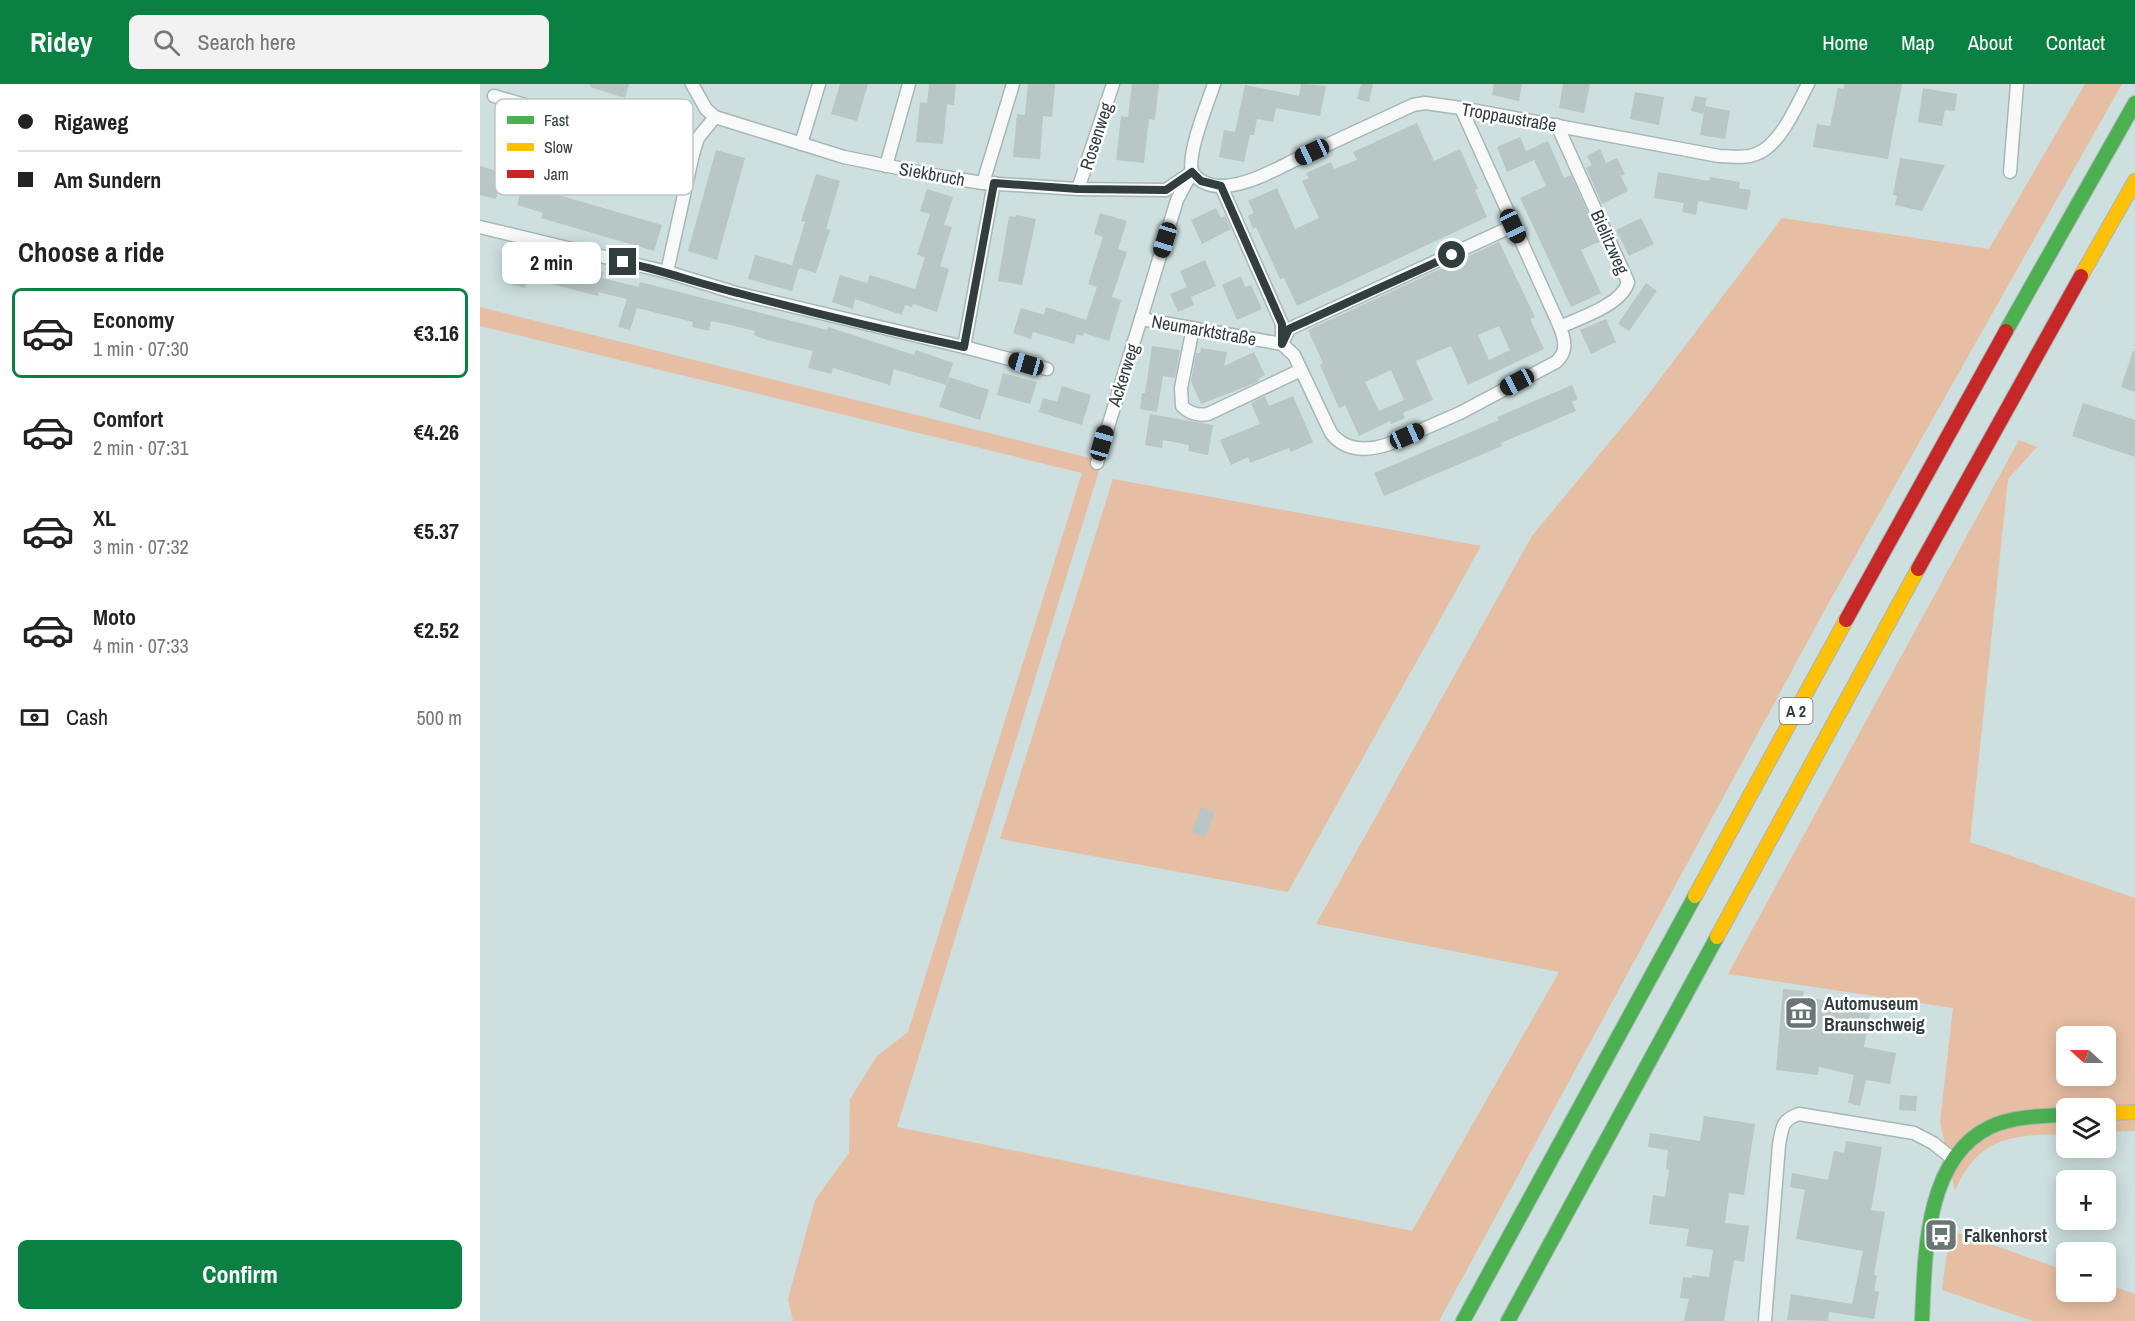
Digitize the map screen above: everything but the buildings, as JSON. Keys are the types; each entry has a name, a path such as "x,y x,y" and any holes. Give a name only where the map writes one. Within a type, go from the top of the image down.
{"main road":[{"name":"A 2","path":"1463,1321 1961,410 2135,103"},
{"name":"A 2","path":"1508,1321 1997,424 2135,182"},
{"path":"2116,1113 2135,1112"},
{"path":"1922,1321 1932,1210 1938,1186 1953,1158 1971,1139 1988,1128 2015,1120 2056,1116"}],"street":[{"path":"692,84 706,109 715,117 698,138 693,154"},
{"path":"801,144 819,84"},
{"path":"886,166 909,84"},
{"path":"964,347 989,183 1013,84"},
{"name":"Rosenweg","path":"1078,189 1113,84"},
{"name":"Ackerweg","path":"1097,463 1177,200 1192,172 1190,165 1192,153 1214,84"},
{"name":"Troppaustraße","path":"1221,186 1257,177 1413,105 1425,103 1719,156 1744,157 1757,154 1773,143 1808,84"},
{"path":"2010,172 2017,84"},
{"path":"494,96 504,99"},
{"name":"Neumarktstraße","path":"1141,319 1282,344 1294,355 1323,417 1336,438 1360,450 1378,448 1460,413 1556,362 1562,357 1566,345 1560,327 1461,108"},
{"name":"Siekbruch","path":"715,117 801,144 886,166 989,183 1078,189 1166,190 1192,172"},
{"name":"Bielitzweg","path":"1557,125 1628,282 1626,290 1602,308 1560,327"},
{"path":"1192,172 1201,181 1221,186 1282,324 1282,344"},
{"path":"666,272 684,195"},
{"path":"1282,344 1289,329 1513,226"},
{"path":"480,227 666,272 736,293 1047,369"},
{"path":"1193,328 1181,388 1182,406 1187,411 1202,415 1208,414 1301,370"},
{"path":"1765,1321 1779,1145 1783,1125 1789,1118 1799,1114 1905,1130 1927,1140 1953,1158"}],"shaded area":[{"path":"2085,84 2122,84 1828,604 1439,1321 793,1321 788,1299 815,1200 849,1153 850,1099 877,1056 908,1032 1082,473 480,326 480,307 1102,461 897,1127 1412,1231 1559,972 1316,924 1532,536 1641,404 1782,218 1989,249"},
{"path":"2019,440 2037,447 2008,479 1970,842 2135,898 2135,1131 2116,1132 2116,1098 2056,1098 2056,1135 2014,1138 1986,1149 1964,1173 1955,1191 1940,1122 1953,1008 1728,974"},
{"path":"1113,479 1481,546 1288,892 1000,839"},
{"path":"1950,1230 2056,1267 2056,1302 2116,1302 2116,1287 2135,1294 2135,1321 2033,1321 1942,1290"}],"traffic: fast":[{"path":"2006,331 2135,103"},
{"path":"1463,1321 1695,896"},
{"path":"1508,1321 1717,937"},
{"path":"1922,1321 1927,1240 1932,1212 1940,1186 1952,1162 1968,1142 1990,1127 2028,1117 2056,1116"}],"traffic: slow":[{"path":"2081,276 2135,181"},
{"path":"1717,937 1918,569"},
{"path":"1695,896 1846,620"},
{"path":"2116,1113 2135,1112"}],"traffic: jam":[{"path":"1918,569 2081,276"},
{"path":"1846,620 2006,331"}],"place":[{"name":"Automuseum Braunschweig","path":"1801,1013"},
{"name":"Falkenhorst","path":"1941,1235"}],"route":[{"path":"623,262 774,303 964,347 994,183 1078,189 1166,190 1192,172 1196,178 1207,184 1221,186 1282,324 1282,344 1289,329 1452,255"}]}
